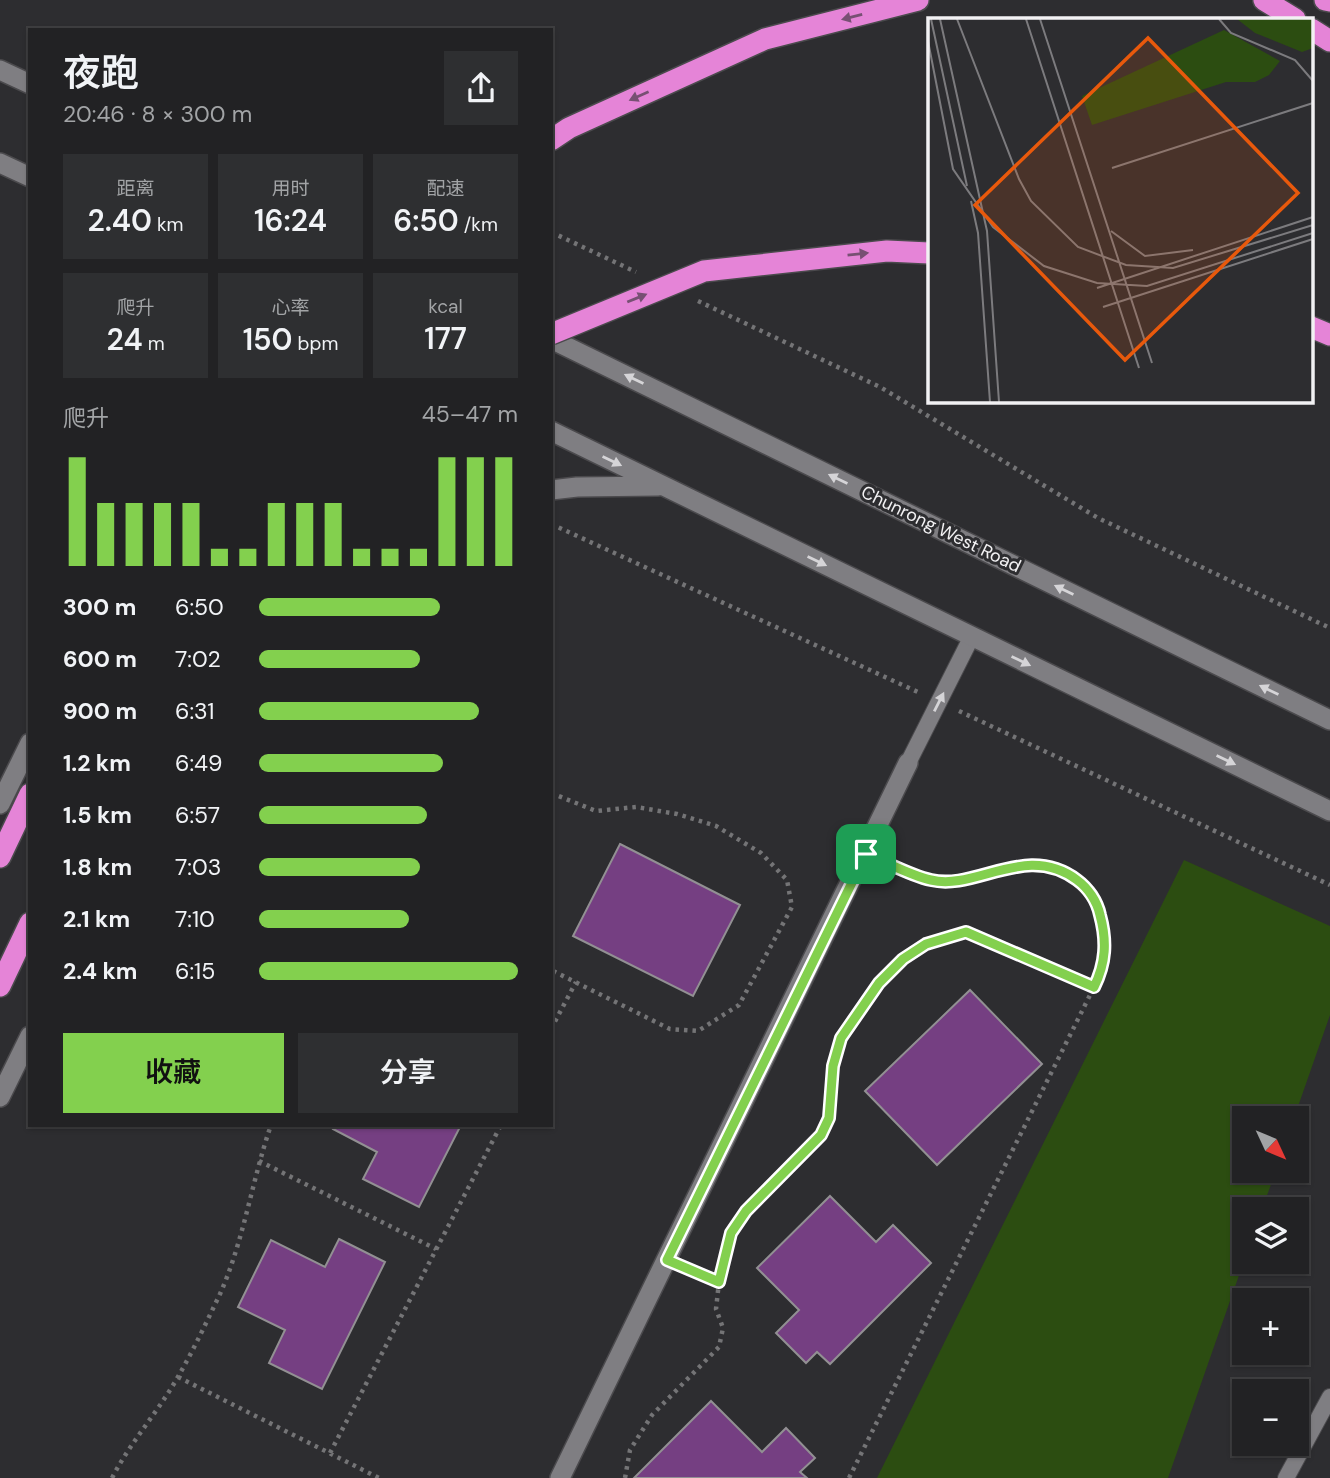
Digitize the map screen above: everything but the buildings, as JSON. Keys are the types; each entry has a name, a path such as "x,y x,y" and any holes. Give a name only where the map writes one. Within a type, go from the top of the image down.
{"highway":[{"path":"553,139 569,128 765,39 918,0"},
{"path":"1264,0 1293,18"},
{"path":"1325,0 1330,1"},
{"path":"1312,30 1330,41"},
{"path":"553,335 704,271 887,251 928,253"},
{"path":"1312,327 1330,335"},
{"path":"0,858 28,798"},
{"path":"0,986 28,927"}],"main road":[{"path":"0,69 28,83"},
{"path":"0,163 28,176"},
{"name":"Chunrong West Road","path":"553,337 1330,720"},
{"path":"553,432 1330,811"},
{"path":"553,490 577,486 663,486"},
{"path":"0,804 28,747"},
{"path":"559,1478 866,854 908,763"},
{"path":"0,1097 27,1042"}],"lane":[{"path":"908,763 972,636"},
{"path":"1286,1478 1330,1397"}],"path":[{"path":"553,233 641,274"},
{"path":"691,298 880,387 1098,518 1330,628"},
{"path":"553,794 596,811 636,807 677,814 716,826 761,853 787,880 792,907 738,1005 698,1031 670,1029 553,971"},
{"path":"849,1478 1102,971 1107,939 1098,906 1084,886 1063,870 1040,866 1006,868 933,881 866,854"},
{"path":"625,1478 630,1450 652,1415 719,1347 723,1328 716,1309 719,1282 731,1233 746,1211 821,1135 829,1118 833,1066 841,1038 879,983 903,959 926,944 966,932 1094,987"},
{"path":"553,1025 576,982"},
{"path":"112,1478 124,1453 178,1377 220,1292 245,1223 259,1161 270,1127"},
{"path":"330,1454 500,1127"},
{"path":"259,1161 436,1249"},
{"path":"667,1260 719,1282"},
{"path":"178,1377 379,1478"}],"green space":[{"path":"1184,860 1330,926 1330,1015 1298,1106 1232,1106 1232,1183 1272,1183 1266,1197 1232,1197 1232,1274 1239,1274 1235,1288 1232,1288 1232,1295 1168,1478 877,1478"}],"route":[{"path":"866,854 933,881 959,879 1006,868 1040,866 1063,870 1084,886 1098,906 1107,939 1102,971 1094,987 966,932 926,944 903,959 879,983 841,1038 833,1066 829,1118 821,1135 775,1178 746,1211 731,1233 719,1282 667,1260 866,854"}]}
